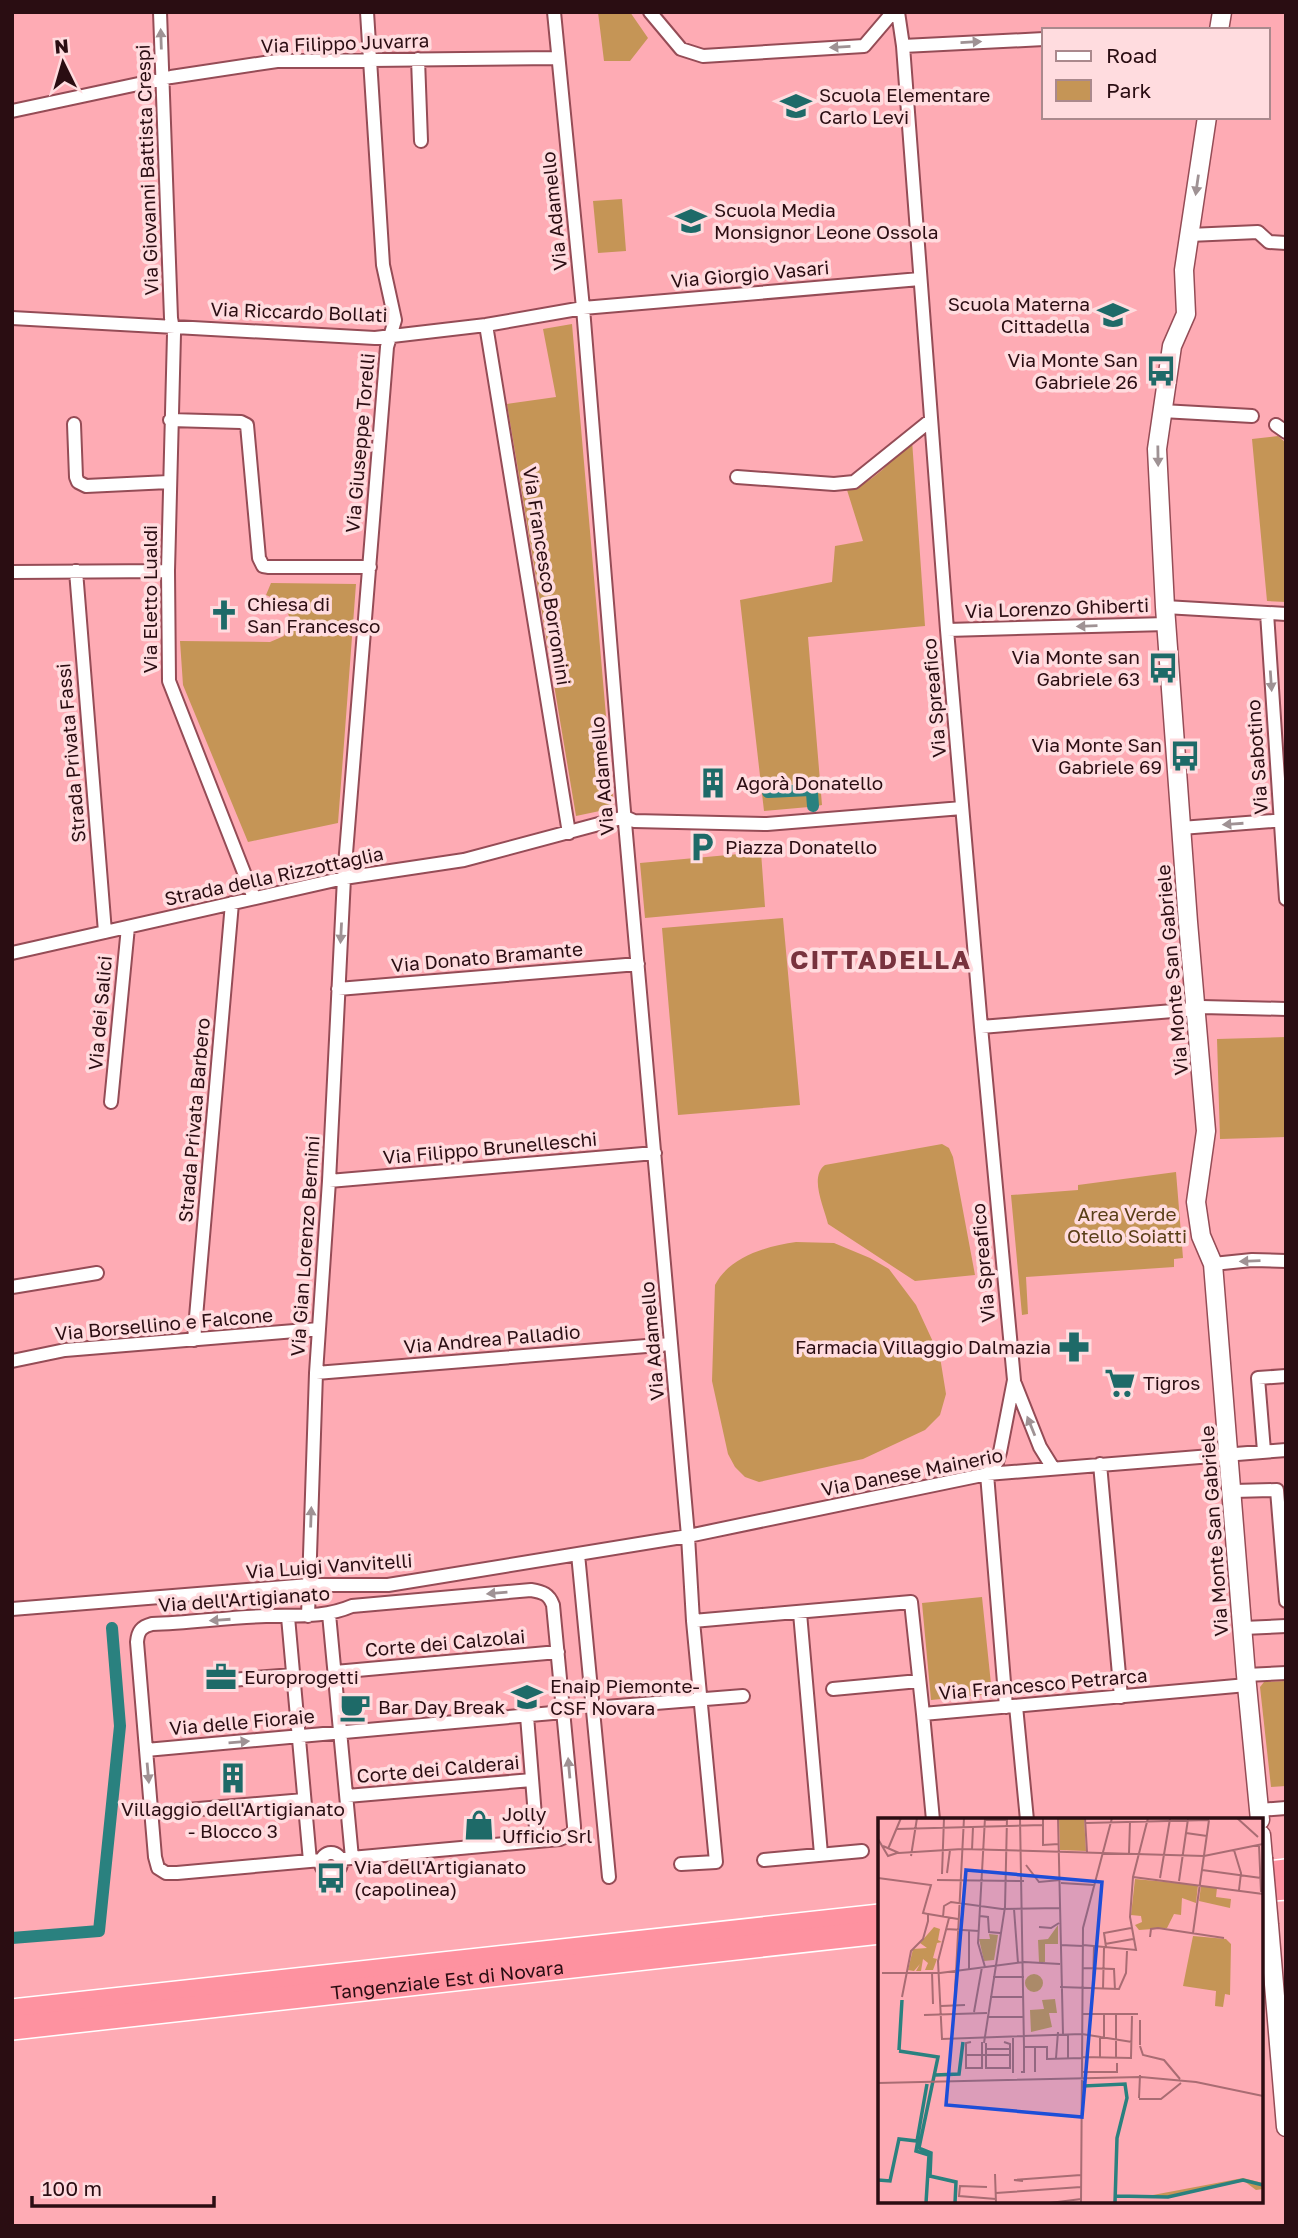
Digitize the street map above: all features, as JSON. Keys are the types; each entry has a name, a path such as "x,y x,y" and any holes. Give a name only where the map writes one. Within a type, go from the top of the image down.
{"highway":[{"path":"1263,1866 1286,1871"},
{"path":"1263,1891 1286,1888"},
{"name":"Tangenziale Est di Novara","path":"12,2011 878,1916"},
{"name":"Tangenziale Est di Novara","path":"12,2028 878,1932"}],"street":[{"name":"Via Giovanni Battista Crespi","path":"160,12 173,326"},
{"name":"Via Giuseppe Torelli","path":"344,878 387,347 395,320 383,265 367,12"},
{"name":"Via Adamello","path":"554,12 583,308 688,1536"},
{"path":"650,12 681,49 703,56 864,46 893,12"},
{"name":"Via Spreafico","path":"898,12 903,46 962,808 1014,1380 1040,1447 1053,1468"},
{"path":"903,46 1042,39"},
{"name":"Via Filippo Juvarra","path":"12,111 163,79 277,61 558,58"},
{"path":"418,60 421,141"},
{"name":"Via Monte San Gabriele","path":"1207,119 1184,270 1186,314 1172,346 1157,450 1181,828 1206,1131 1196,1202 1201,1237 1213,1264 1259,1815"},
{"path":"1189,235 1258,232 1269,242 1286,243"},
{"name":"Via Giorgio Vasari","path":"583,308 920,279"},
{"name":"Via Riccardo Bollati","path":"12,318 375,338 486,325 583,308"},
{"name":"Via Francesco Borromini","path":"486,325 569,833"},
{"name":"Via Eletto Lualdi","path":"173,326 169,482 169,681 254,898"},
{"path":"1162,411 1252,416"},
{"path":"737,477 834,484 854,481 931,419"},
{"path":"170,420 241,422 247,425 259,558 263,566 370,567"},
{"path":"74,424 78,482 86,485 169,482"},
{"name":"Strada Privata Fassi","path":"76,571 105,932"},
{"path":"12,572 168,571"},
{"name":"Via Sabotino","path":"1267,613 1283,820 1286,899"},
{"name":"Via Lorenzo Ghiberti","path":"947,631 1166,616 1286,614"},
{"path":"625,817 634,821 767,824 962,808"},
{"name":"Strada della Rizzottaglia","path":"12,953 344,878 464,860 625,817"},
{"path":"1181,828 1283,820"},
{"name":"Via Gian Lorenzo Bernini","path":"308,1616 316,1373 329,1181 344,878"},
{"name":"Strada Privata Barbero","path":"194,1340 232,903"},
{"name":"Via dei Salici","path":"111,1102 128,927"},
{"name":"Via Donato Bramante","path":"338,989 638,964"},
{"path":"981,1027 1196,1008 1286,1009"},
{"name":"Via Filippo Brunelleschi","path":"329,1181 655,1153"},
{"path":"1213,1264 1252,1260 1286,1261"},
{"path":"12,1287 97,1273"},
{"name":"Via Borsellino e Falcone","path":"12,1361 65,1350 319,1329"},
{"name":"Via Andrea Palladio","path":"316,1373 671,1343"},
{"path":"1264,1451 1258,1378 1286,1376"},
{"name":"Via Spreafico","path":"987,1474 997,1462 1000,1452 1014,1380"},
{"name":"Via Danese Mainerio","path":"688,1536 987,1474 1286,1450"},
{"path":"1100,1464 1121,1697"},
{"path":"987,1474 1011,1707 1027,1818"},
{"path":"1233,1491 1277,1490 1286,1601"},
{"path":"681,1864 716,1862 688,1536"},
{"name":"Via Luigi Vanvitelli","path":"12,1609 309,1585 388,1585 688,1536"},
{"path":"578,1554 609,1877"},
{"name":"Via dell'Artigianato","path":"531,1590 542,1591 550,1597 554,1605 574,1833 560,1839 346,1858 340,1867 332,1872 324,1870 315,1861 166,1873 158,1868 136,1642 138,1632 143,1626 329,1614 352,1606 531,1590"},
{"name":"Via Francesco Petrarca","path":"694,1621 911,1602 923,1714 1121,1697 1286,1673"},
{"path":"800,1612 821,1854"},
{"path":"329,1614 347,1796 346,1858"},
{"path":"289,1617 304,1800 315,1861"},
{"path":"1243,1628 1286,1626"},
{"name":"Corte dei Calzolai","path":"335,1672 558,1652"},
{"path":"219,1682 293,1675"},
{"path":"833,1689 919,1681"},
{"path":"593,1708 743,1696"},
{"name":"Via delle Fioraie","path":"146,1750 564,1712"},
{"path":"923,1714 933,1818"},
{"path":"527,1716 537,1841"},
{"name":"Corte dei Calderai","path":"347,1796 532,1780"},
{"path":"152,1813 304,1800"},
{"path":"1259,1815 1286,1808"},
{"path":"764,1860 862,1851"},
{"path":"1263,1874 1286,2127"}],"green space":[{"path":"598,12 630,12 648,38 630,61 604,61"},
{"path":"622,199 626,251 598,253 593,201"},
{"path":"572,324 614,808 576,816 507,404 556,397 543,329"},
{"path":"1278,436 1286,443 1286,602 1267,601 1252,439"},
{"path":"912,440 925,626 808,637 822,805 817,806 811,786 796,784 780,786 781,795 806,792 809,807 764,811 740,600 832,582 835,546 863,541 847,490 874,477"},
{"path":"271,583 356,584 338,823 248,842 183,685 180,641 270,642 284,636 290,619 284,603 266,595"},
{"path":"761,852 765,907 645,918 640,863"},
{"path":"783,918 800,1105 678,1115 662,928"},
{"path":"1286,1037 1286,1137 1220,1139 1217,1039"},
{"path":"942,1144 949,1148 953,1157 975,1275 915,1281 828,1224 819,1193 818,1177 825,1165"},
{"name":"Area Verde Otello Soiatti","path":"1176,1172 1183,1258 1174,1259 1174,1267 1026,1277 1028,1314 1022,1315 1011,1195 1078,1190 1078,1185"},
{"path":"796,1242 834,1243 889,1269 916,1305 940,1357 946,1394 940,1415 925,1430 863,1459 759,1482 745,1477 728,1454 712,1381 715,1285 729,1267 750,1254"},
{"path":"982,1597 992,1694 931,1700 922,1603"},
{"path":"1286,1681 1286,1786 1271,1787 1260,1687 1264,1682"}],"waterway":[{"path":"768,792 810,790 813,806"},
{"path":"12,1938 99,1931 120,1726 112,1628"}],"place":[{"name":"Scuola Elementare Carlo Levi","path":"796,106"},
{"name":"Scuola Media Monsignor Leone Ossola","path":"691,221"},
{"name":"Scuola Materna Cittadella","path":"1113,315"},
{"name":"Via Monte San Gabriele 26","path":"1161,371"},
{"name":"Chiesa di San Francesco","path":"224,615"},
{"name":"Via Monte san Gabriele 63","path":"1163,668"},
{"name":"Via Monte San Gabriele 69","path":"1185,756"},
{"name":"Agorà Donatello","path":"713,783"},
{"name":"Piazza Donatello","path":"702,847"},
{"name":"Farmacia Villaggio Dalmazia","path":"1074,1347"},
{"name":"Tigros","path":"1120,1383"},
{"name":"Europrogetti","path":"221,1677"},
{"name":"Enaip Piemonte- CSF Novara","path":"527,1697"},
{"name":"Bar Day Break","path":"355,1707"},
{"name":"Villaggio dell'Artigianato - Blocco 3","path":"233,1778"},
{"name":"Jolly Ufficio Srl","path":"479,1825"},
{"name":"Via dell'Artigianato (capolinea)","path":"331,1878"}],"district":[{"name":"CITTADELLA","path":"881,960"}]}
